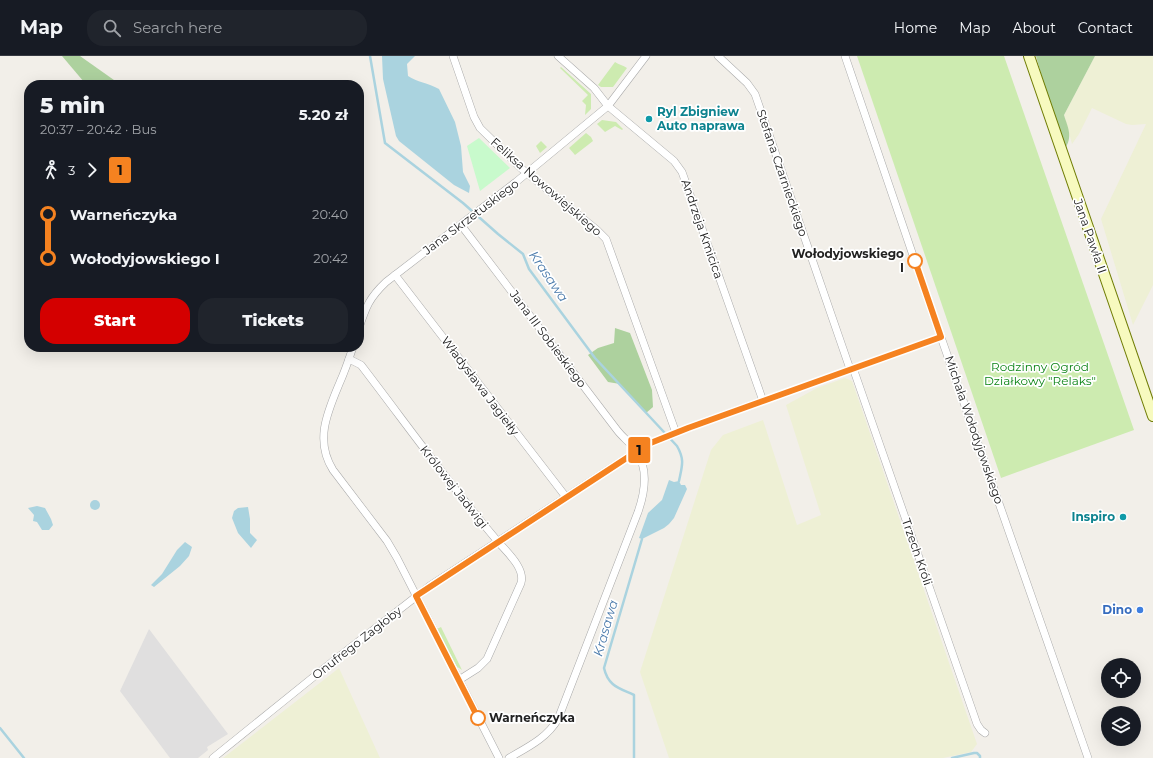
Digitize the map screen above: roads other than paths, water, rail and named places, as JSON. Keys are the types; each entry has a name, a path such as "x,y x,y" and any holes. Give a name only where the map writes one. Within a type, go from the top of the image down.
{"main road":[{"name":"Jana Pawła II","path":"1029,56 1153,416"}],"street":[{"name":"Feliksa Nowowiejskiego","path":"453,56 476,122 483,131 514,162 606,239 674,434"},
{"name":"Andrzeja Kmicica","path":"558,56 594,88 608,106 674,161 682,172 763,401"},
{"name":"Jana Skrzetuskiego","path":"364,314 371,298 380,287 528,173 608,106 646,56"},
{"name":"Stefana Czarnieckiego","path":"718,56 747,83 755,94 852,369"},
{"name":"Michała Wołodyjowskiego","path":"846,56 941,337 1088,758"},
{"name":"Jana III Sobieskiego","path":"461,225 617,430 637,452"},
{"name":"Władysława Jagiełły","path":"395,275 566,497"},
{"name":"Onufrego Zagłoby","path":"212,758 416,596 648,444 941,337"},
{"path":"351,352 327,413 324,430 324,450 333,470 387,541 499,758"},
{"name":"Królowej Jadwigi","path":"349,359 361,365 476,515 520,569 523,577 487,660 478,668 459,680"},
{"name":"Trzech Króli","path":"852,369 974,717 981,730 985,733"},
{"path":"509,758 544,736 552,729 558,719 641,503 645,484 643,465 637,452"}],"water":[{"path":"382,56 415,56 407,64 408,76 439,89 455,122 461,146 463,172 470,186 469,193 454,185 399,141 396,136 383,79"},
{"path":"669,480 674,482 679,481 681,485 685,485 687,489 674,518 664,528 642,539 639,538 648,513 662,500"},
{"path":"93,500 97,500 99,501 99,509 93,510 90,507 90,503"},
{"path":"37,506 45,508 51,519 53,525 49,530 42,530 37,522 33,521 34,515 28,508"},
{"path":"248,507 250,533 257,540 251,548 238,533 232,518 234,511 238,508"},
{"path":"185,542 192,547 189,556 180,566 154,587 151,585 162,574 177,550"}],"waterway":[{"name":"Krasawa","path":"370,56 385,143 463,203 523,254 529,269 595,358 677,446 682,459 679,481"},
{"name":"Krasawa","path":"634,758 634,695 611,683 604,668 642,539"},
{"path":"0,728 24,758"},
{"name":"Krasawa","path":"952,758 974,753 977,753 980,758"}],"place":[{"name":"Ryl Zbigniew Auto naprawa","path":"649,119"},
{"name":"Wołodyjowskiego I","path":"915,261"},
{"name":"Inspiro","path":"1123,517"},
{"name":"Dino","path":"1140,610"},
{"name":"Warneńczyka","path":"478,718"}],"park label":[{"name":"Rodzinny Ogród Działkowy \"Relaks\"","path":"1040,374"}]}
